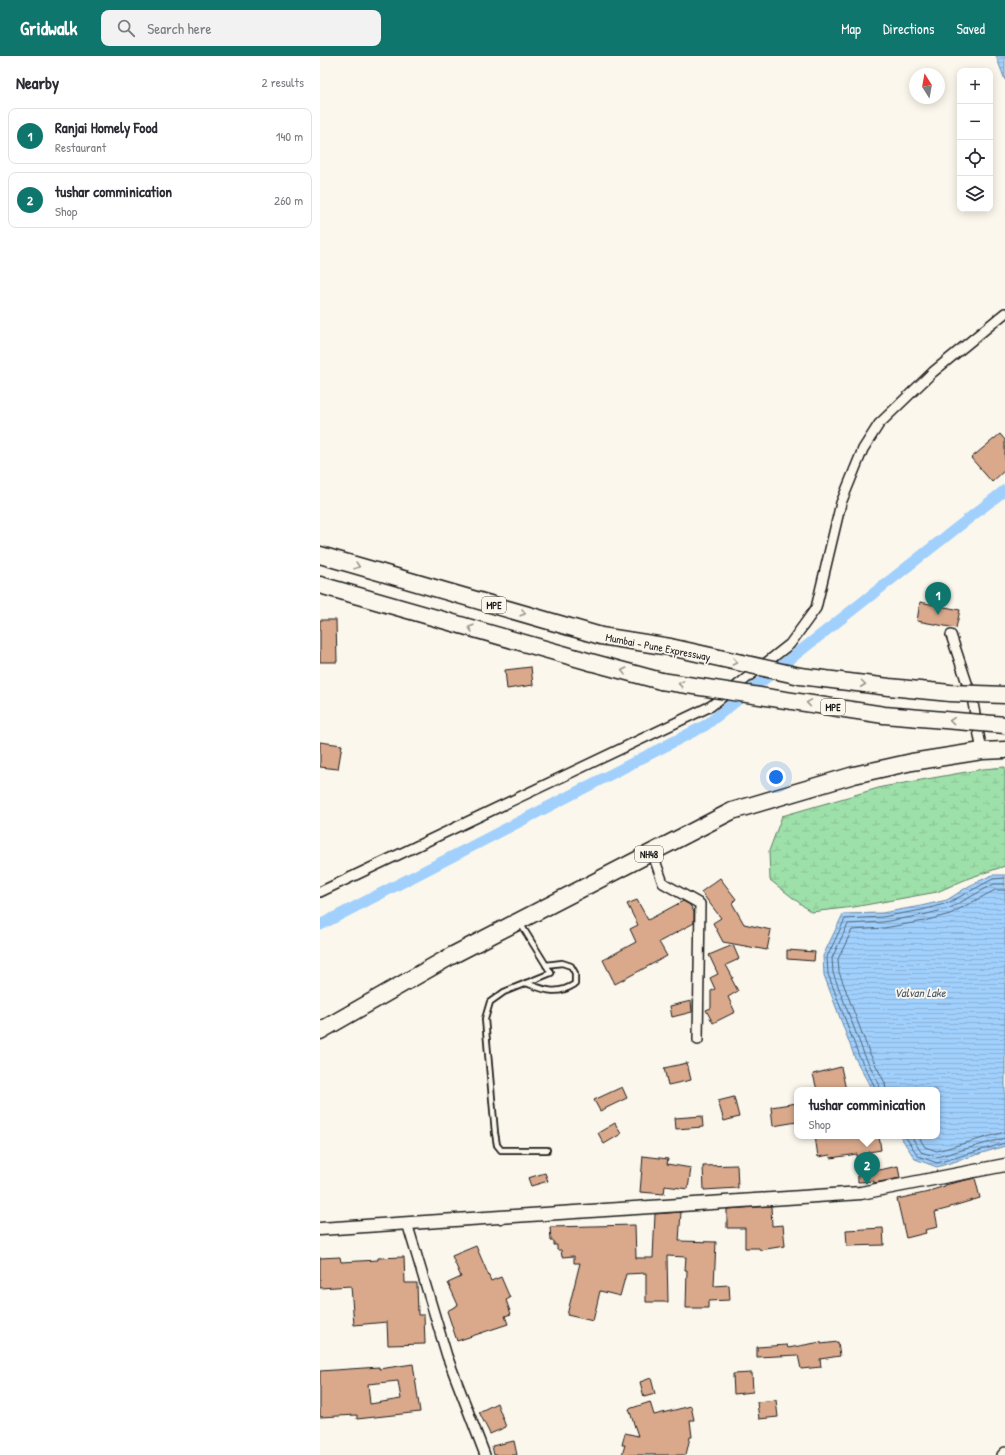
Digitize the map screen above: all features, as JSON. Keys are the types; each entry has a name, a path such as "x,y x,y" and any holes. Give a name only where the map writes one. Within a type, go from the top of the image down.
{"highway":[{"name":"Mumbai - Pune Expressway","path":"320,555 601,636 670,647 800,676 950,693 1005,695"},
{"name":"MPE","path":"320,585 661,681 884,715 1005,725"},
{"name":"NH48","path":"320,1031 453,954 732,811 854,775 912,762 1005,750"}],"main road":[{"path":"320,1229 861,1193 1005,1165"}],"street":[{"path":"320,892 711,706 790,644 816,608 841,503 863,449 879,424 933,372 1005,313"},
{"path":"951,635 972,698 982,752"},
{"path":"652,852 663,883 700,904 698,1040"},
{"path":"407,1223 447,1356 484,1455"},
{"path":"1002,1455 1005,1452"}],"lane":[{"path":"519,921 551,973 504,992 490,1002 485,1020 497,1145 501,1150 547,1150"},
{"path":"526,983 553,992 566,990 575,984 575,973 571,966 562,963 546,965"}],"green space":[{"path":"1005,767 1005,866 969,878 937,892 854,907 811,912 770,880 769,851 782,816 882,787 983,769"}],"water":[{"path":"996,56 1005,56 1005,80"},
{"name":"Valvan Lake","path":"992,875 1005,875 1005,1146 937,1167 915,1159 902,1139 940,1139 940,1087 870,1087 855,1058 824,975 823,956 843,914 882,913 921,906 947,900 969,886"}],"building":[{"path":"1000,434 1005,440 1005,470 992,482 971,458"},
{"path":"920,602 960,610 956,628 917,621"},
{"path":"320,620 336,620 337,662 320,662"},
{"path":"531,667 533,685 507,689 505,670"},
{"path":"320,742 342,745 338,769 320,767"},
{"path":"720,878 736,899 732,903 744,924 771,930 767,950 723,942 713,923 721,918 701,892"},
{"path":"637,900 648,920 683,901 690,905 694,912 694,923 659,942 667,956 615,984 603,960 636,942 630,929 638,925 627,904"},
{"path":"733,945 739,959 726,965 738,991 728,997 735,1012 713,1023 706,1010 711,1008 711,991 715,989 710,978 718,974 709,955"},
{"path":"787,950 815,952 814,961 787,959"},
{"path":"691,1001 692,1012 672,1017 670,1006"},
{"path":"687,1063 691,1080 668,1085 664,1068"},
{"path":"841,1067 845,1087 816,1087 813,1074"},
{"path":"622,1087 627,1098 600,1111 594,1100"},
{"path":"734,1097 739,1117 724,1121 718,1101"},
{"path":"794,1103 794,1122 773,1126 771,1107"},
{"path":"702,1116 703,1127 676,1129 675,1118"},
{"path":"615,1123 621,1134 604,1144 598,1133"},
{"path":"815,1139 879,1139 881,1150 869,1152 870,1172 898,1166 900,1178 874,1183 874,1181 858,1182 857,1154 831,1158 830,1155 818,1157"},
{"path":"643,1156 668,1159 667,1164 691,1168 688,1189 665,1186 664,1194 640,1192"},
{"path":"737,1165 738,1188 704,1190 703,1166"},
{"path":"545,1173 548,1181 531,1186 528,1178"},
{"path":"975,1178 980,1198 935,1212 938,1227 925,1230 926,1233 906,1238 897,1199 929,1192 945,1185"},
{"path":"771,1206 772,1226 783,1225 785,1246 760,1250 759,1248 745,1248 745,1228 727,1228 727,1209"},
{"path":"681,1212 679,1241 716,1242 714,1286 729,1285 730,1300 708,1301 708,1308 686,1308 686,1257 667,1256 668,1302 646,1302 646,1273 626,1274 620,1296 600,1291 593,1321 567,1315 580,1263 574,1263 574,1256 562,1257 561,1250 557,1250 557,1245 554,1245 554,1241 551,1241 550,1227 635,1225 636,1258 653,1258 655,1214"},
{"path":"883,1228 884,1245 847,1246 846,1230"},
{"path":"476,1246 491,1281 501,1277 510,1298 506,1300 511,1314 505,1316 508,1324 457,1341 447,1311 458,1305 448,1283 461,1277 452,1256"},
{"path":"340,1257 341,1262 404,1257 405,1283 417,1283 418,1315 424,1315 425,1344 388,1345 387,1322 354,1325 351,1286 320,1288 320,1258"},
{"path":"821,1342 821,1344 838,1342 840,1356 820,1359 821,1367 801,1369 798,1355 757,1357 757,1347 787,1345 788,1348"},
{"path":"413,1364 420,1412 357,1419 357,1415 320,1417 320,1371 379,1367 379,1369","holes":["398,1381 401,1399 370,1404 368,1384"]},
{"path":"752,1373 753,1392 734,1394 733,1374"},
{"path":"651,1378 655,1394 644,1397 640,1382"},
{"path":"776,1400 778,1417 759,1419 757,1402"},
{"path":"650,1402 654,1415 691,1406 694,1420 690,1420 692,1437 690,1437 686,1455 622,1455 625,1445 622,1445 625,1433 638,1436 629,1409"},
{"path":"497,1403 506,1427 490,1434 479,1412"},
{"path":"514,1441 517,1455 494,1455 492,1446"}],"waterway":[{"path":"320,925 706,725 1005,490"}],"place":[{"name":"Ranjai Homely Food","path":"938,615"},
{"name":"tushar comminication","path":"867,1185"}]}
